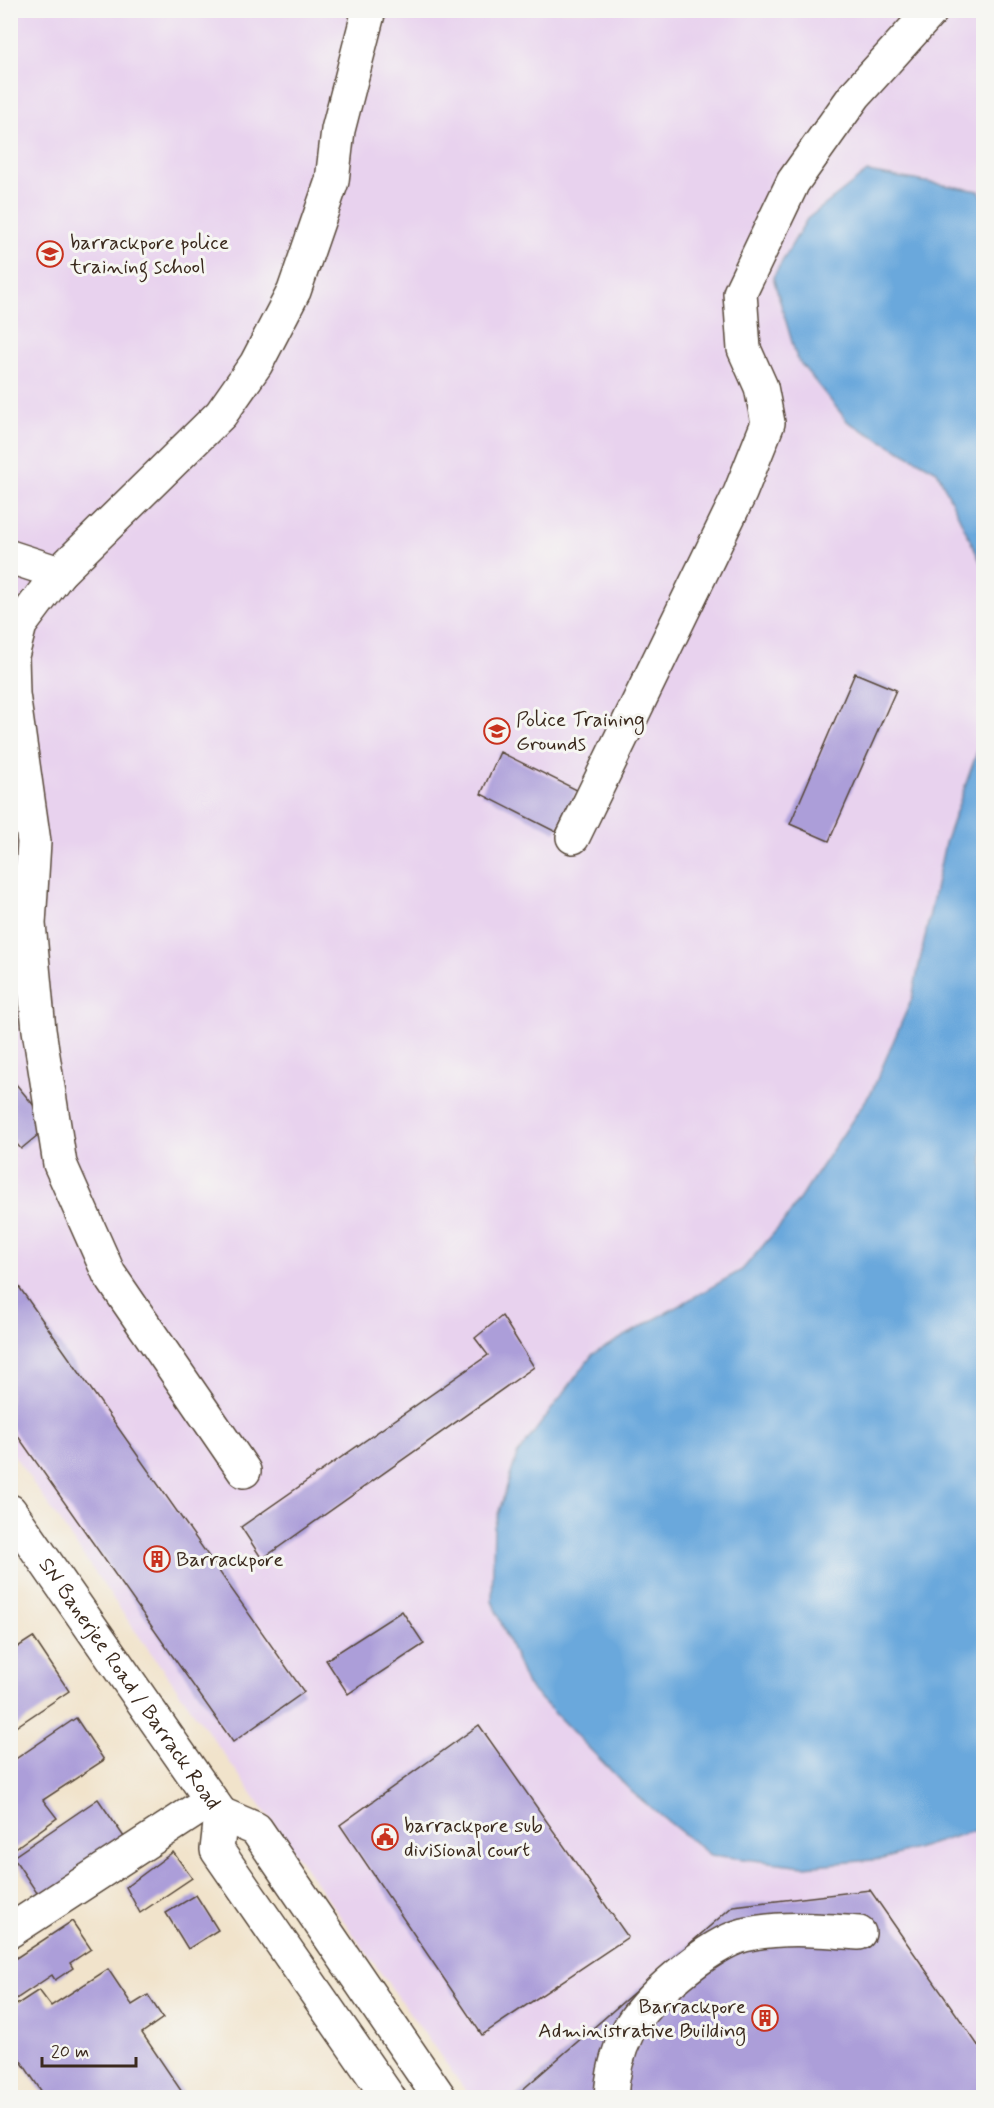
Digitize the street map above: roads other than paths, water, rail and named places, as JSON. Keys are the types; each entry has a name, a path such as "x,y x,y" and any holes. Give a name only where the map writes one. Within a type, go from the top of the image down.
{"street":[{"path":"244,1471 109,1274 60,1164 39,1030 30,936 34,842 13,694 12,656 20,625 59,573 221,414 256,363 294,291 332,181 338,130 369,10"},
{"path":"573,837 740,493 768,423 761,387 744,349 740,293 793,182 855,95 932,10"},
{"path":"10,557 59,573"},
{"name":"SN Banerjee Road / Barrack Road","path":"10,1511 216,1807 217,1850 389,2097"},
{"path":"10,1931 216,1807 256,1830 440,2097"},
{"path":"611,2097 611,2080 628,2031 652,1998 699,1959 741,1936 790,1928 859,1933"},
{"path":"336,2020 372,1997"}],"water":[{"path":"867,172 979,191 983,198 983,567 937,471 848,422 797,359 773,277 807,219"},
{"path":"983,735 983,1828 883,1859 804,1866 710,1855 633,1793 527,1685 492,1601 494,1527 517,1455 593,1354 742,1270 786,1219 872,1091 912,998 945,843"}],"place":[{"name":"barrackpore police training school","path":"50,254"},
{"name":"Police Training Grounds","path":"497,731"},
{"name":"Barrackpore","path":"157,1559"},
{"name":"barrackpore sub divisional court","path":"385,1837"},
{"name":"Barrackpore Administrative Building","path":"765,2018"}]}
